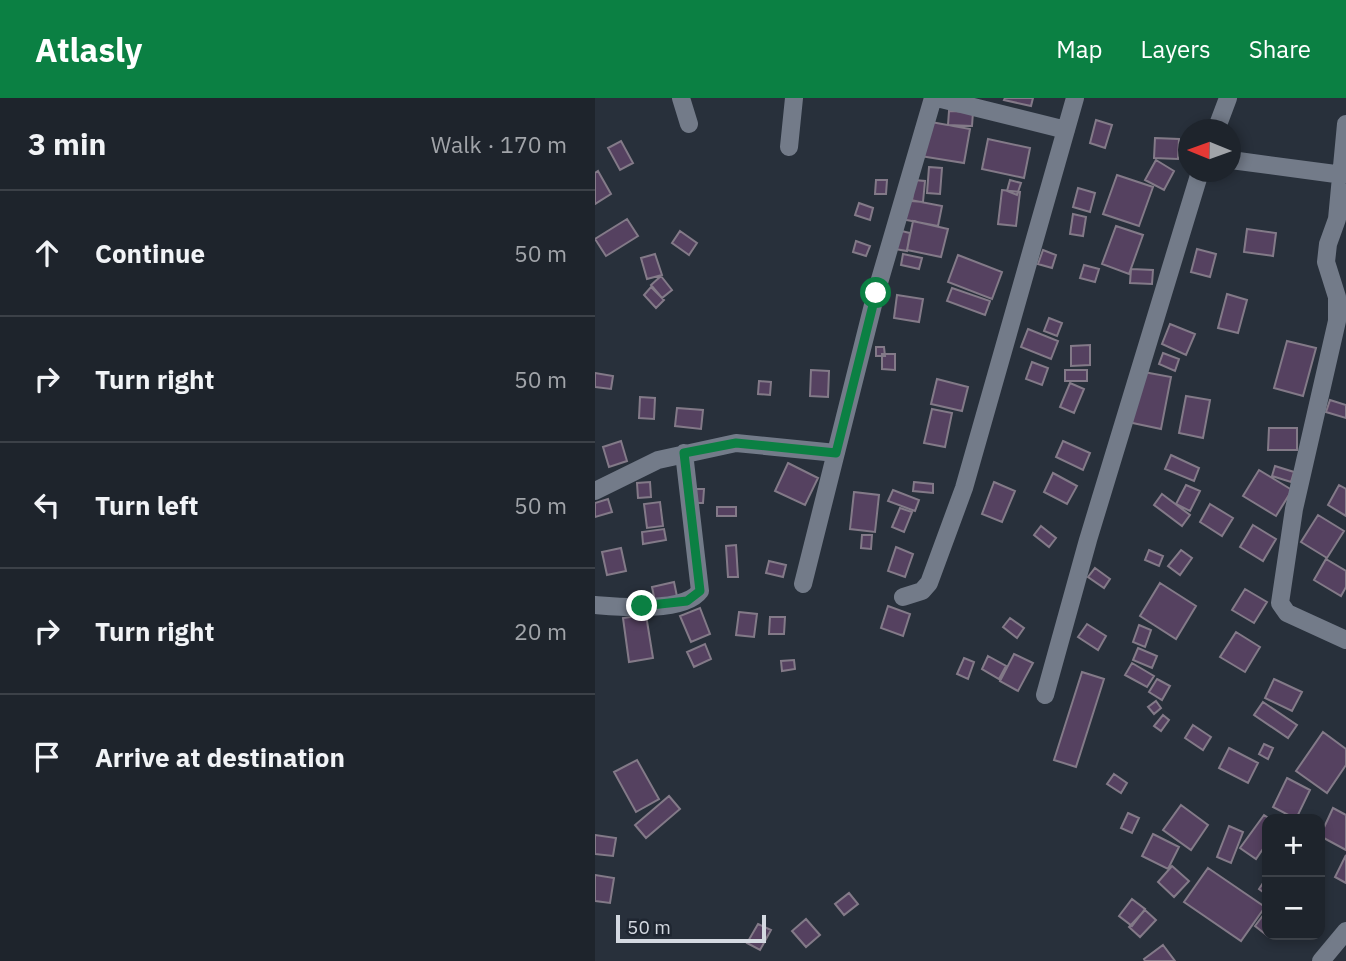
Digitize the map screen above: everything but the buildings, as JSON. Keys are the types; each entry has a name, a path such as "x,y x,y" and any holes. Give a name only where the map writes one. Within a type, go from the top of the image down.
{"street":[{"path":"681,98 689,124"},
{"path":"789,147 794,98"},
{"path":"803,584 876,293 935,98 1066,130"},
{"path":"903,597 922,591 938,563 964,488 1075,98"},
{"path":"1220,119 1228,98"},
{"path":"1346,124 1337,219 1328,244 1326,262 1337,297 1335,335 1294,509 1280,603 1287,613 1346,640"},
{"path":"1241,161 1343,175"},
{"path":"1045,695 1088,540 1197,182"},
{"path":"595,491 659,460 736,443 836,453"},
{"path":"595,605 664,606 687,601 700,591 684,453"},
{"path":"1321,961 1346,932"}],"route":[{"path":"642,606 664,606 687,601 696,597 702,586 684,453 736,443 836,453 876,293"}]}
